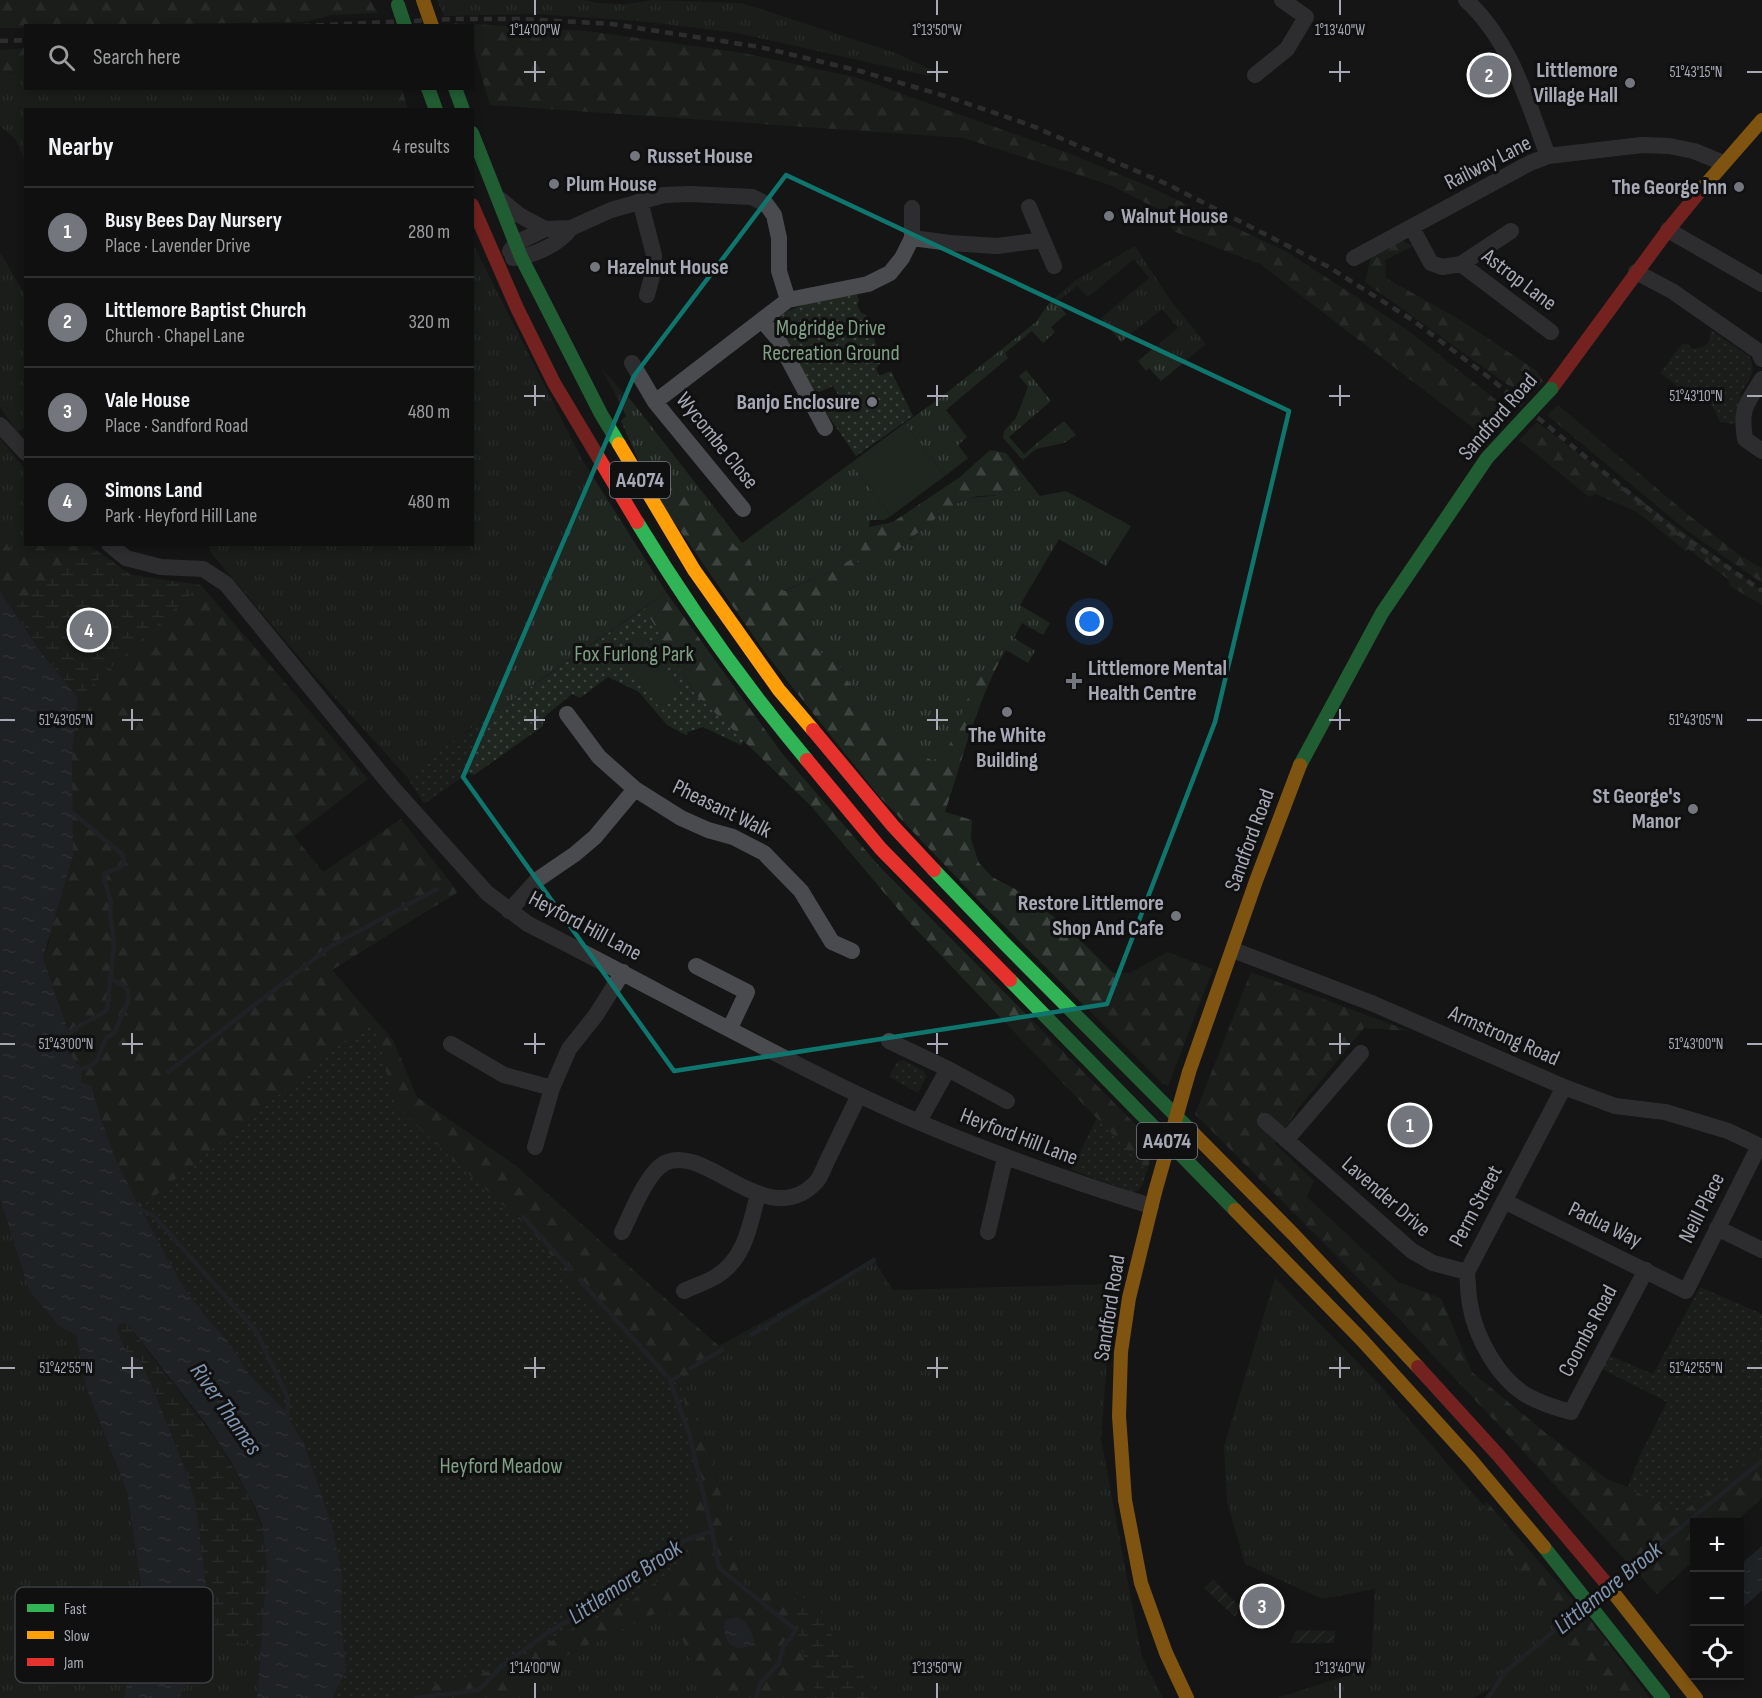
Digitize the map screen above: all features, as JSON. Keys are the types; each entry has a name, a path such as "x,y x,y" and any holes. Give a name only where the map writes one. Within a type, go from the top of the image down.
{"main road":[{"path":"423,0 431,24"},
{"path":"397,3 404,24"},
{"path":"429,90 434,108"},
{"path":"456,90 462,108"},
{"name":"Sandford Road","path":"1186,1698 1166,1653 1141,1583 1125,1500 1119,1416 1121,1352 1129,1298 1153,1199 1189,1072 1304,754 1382,614 1487,458 1551,389 1668,230 1762,120"},
{"name":"A4074","path":"474,138 497,197 510,254"},
{"name":"A4074","path":"474,209 510,254 600,414 693,570 779,690 893,826 1004,944 1294,1234 1499,1456 1594,1568 1695,1698"},
{"name":"A4074","path":"568,408 677,588 758,702 881,849 1362,1340 1471,1460 1612,1630 1663,1698"}],"street":[{"path":"1255,75 1287,49 1306,17 1282,0"},
{"path":"1466,0 1493,30 1513,64 1548,156"},
{"name":"Railway Lane","path":"1354,258 1530,163 1548,156 1642,145 1669,146 1695,151 1723,163"},
{"path":"510,254 545,229 571,228 611,210 664,195 752,197 766,204 774,215 779,238 779,271 788,300 868,284 890,273 902,258 912,238 912,208"},
{"path":"497,197 519,215 545,229"},
{"path":"640,201 654,255 654,269 646,295"},
{"path":"1029,207 1054,266"},
{"path":"510,254 558,242 571,228"},
{"name":"Astrop Lane","path":"1412,228 1431,263 1442,267 1461,264 1510,231"},
{"path":"1668,230 1762,284"},
{"path":"912,238 997,246 1043,240"},
{"path":"510,254 512,268 568,385 568,408"},
{"name":"Astrop Lane","path":"1461,264 1551,332"},
{"path":"1636,272 1672,291 1758,351 1762,359"},
{"name":"Wycombe Close","path":"655,402 788,300"},
{"path":"762,320 777,338 825,428"},
{"name":"Wycombe Close","path":"632,363 655,402 744,509"},
{"path":"1746,439 1742,422 1743,410 1762,379"},
{"path":"0,425 24,451"},
{"path":"1728,427 1762,452"},
{"name":"Heyford Hill Lane","path":"111,546 126,558 160,567 203,569 226,584 392,787 487,893 528,924 859,1095 1005,1158 1072,1182 1153,1199"},
{"name":"Pheasant Walk","path":"567,714 599,757 634,789 681,818 708,830 733,837 765,853 801,891 832,942 852,951"},
{"path":"509,911 537,880 595,837 634,789"},
{"name":"Armstrong Road","path":"1233,950 1374,1004 1564,1087 1615,1106 1665,1112 1728,1131 1760,1147"},
{"path":"696,966 747,992 730,1028"},
{"path":"535,1147 552,1088 569,1049 596,1015 623,972"},
{"path":"889,1041 1007,1101"},
{"path":"451,1044 504,1075 552,1088"},
{"path":"1286,1140 1361,1053"},
{"path":"919,1121 948,1069"},
{"name":"Perm Street","path":"1564,1087 1467,1272 1470,1305 1480,1340 1497,1368 1525,1395 1550,1407 1571,1412"},
{"path":"621,1232 653,1174 666,1162 687,1160 758,1194 784,1199 799,1195 817,1181 859,1095"},
{"name":"Lavender Drive","path":"1265,1121 1412,1251 1433,1263 1467,1272"},
{"name":"Neill Place","path":"1686,1291 1760,1147"},
{"path":"988,1232 1005,1158"},
{"path":"684,1291 716,1277 732,1262 746,1242 758,1194"},
{"name":"Padua Way","path":"1504,1201 1686,1291"},
{"path":"1717,1228 1762,1250"},
{"name":"Coombs Road","path":"1571,1412 1646,1270"}],"highlighted area":[{"path":"786,175 1289,411 1215,722 1107,1004 674,1071 463,777 634,376"}],"green space":[{"path":"0,0 370,0 378,13 331,15 305,22 24,24 24,28 0,28"},
{"path":"437,0 584,0 626,4 653,0 742,3 896,53 934,71 929,76 737,33 639,21 534,14 444,16"},
{"path":"474,24 588,31 743,53 855,77 1068,153 1148,186 1287,252 1409,331 1510,411 1485,437 1260,264 1173,231 1164,212 1110,185 964,138 490,105 474,50"},
{"path":"24,48 24,72 0,73 0,50"},
{"path":"24,72 24,90 386,90 398,108 24,108 24,159 15,139 0,126 0,73"},
{"path":"386,90 402,90 408,108 398,108"},
{"path":"1399,239 1413,246 1385,260 1386,278 1462,321 1537,371 1543,381 1526,398 1365,282 1371,257"},
{"path":"474,246 583,461 666,592 452,742 407,777 315,676 212,554 208,546 474,546"},
{"path":"1135,246 1171,301 1206,344 1161,381 1149,368 1146,371 1138,361 1178,328 1162,309 1121,342 1101,318 1149,278 1134,259 1088,297 1077,286 1057,302 1066,314 1051,327 1055,332 1043,343 1032,331 1005,353 1008,358 946,410 967,437 958,445 968,458 945,476 905,423 1036,322 1050,302 1076,280"},
{"path":"0,252 24,293 24,428 17,432 0,407"},
{"name":"Mogridge Drive Recreation Ground","path":"857,294 859,301 857,305 861,313 866,315 882,361 876,368 879,376 891,371 913,416 856,456 827,414 828,402 839,396 833,386 819,392 811,388 779,328 778,318 805,304"},
{"path":"1711,330 1749,356 1752,361 1749,380 1740,394 1744,398 1739,417 1734,424 1720,422 1710,401 1691,397 1660,373 1682,344 1687,344 1694,349 1705,346 1709,341"},
{"path":"602,369 634,404 742,543 851,463 891,516 884,520 870,520 869,527 859,541 910,540 951,506 969,499 1007,493 1028,481 1040,496 1066,491 1131,526 1106,566 1059,539 1020,605 1050,623 1043,635 1022,623 1014,638 1035,651 1028,663 1006,650 1000,660 990,663 975,680 948,749 933,761 906,745 860,704 838,663 826,658 800,632 803,614 848,581 852,559 831,571 784,591 760,583 742,544 737,547 665,509 640,464 621,421 626,416"},
{"path":"1026,370 1051,401 1009,437 1024,454 1064,421 1076,435 1064,443 1036,449 1023,460 1003,438 1004,431 1016,418 1028,387 1019,376"},
{"path":"1558,405 1686,513 1742,557 1762,568 1762,583 1686,530 1547,415"},
{"path":"1537,422 1762,591 1762,605 1730,586 1728,579 1688,549 1686,551 1637,512 1596,494 1589,497 1519,440"},
{"path":"905,423 945,476 891,516 851,463"},
{"path":"0,438 24,468 24,540 12,551 0,536"},
{"path":"990,450 1006,453 1028,481 1003,495 978,496 957,503 895,552 874,557 859,549 859,541 869,527 893,522 960,477"},
{"path":"661,463 736,547 742,543 760,583 785,591 852,559 860,563 848,581 804,614 800,632 826,658 838,663 860,704 906,745 933,761 948,748 975,680 990,663 1000,660 976,716 945,812 972,820 971,839 979,863 992,877 1019,891 1065,925 1113,973 1130,973 1167,952 1213,969 1168,1086 1162,1083 980,902 878,795 766,654 665,509 655,469"},
{"path":"0,536 12,551 24,540 24,546 89,546 131,575 201,585 368,779 294,836 323,872 401,819 458,892 332,970 393,1040 417,1097 515,1165 719,1346 686,1388 708,1445 744,1586 795,1591 799,1642 817,1698 710,1698 667,1608 557,1660 521,1698 333,1698 334,1693 184,1288 116,1160 93,1087 81,1082 82,1069 68,1053 69,1033 43,958 49,942 78,698 41,651 0,591"},
{"path":"88,546 131,575 201,585 78,698 41,651 13,609"},
{"path":"666,592 781,752 879,866 1155,1144 1147,1171 909,922 811,806 695,694 644,608"},
{"name":"Fox Furlong Park","path":"644,608 695,694 744,740 741,745 703,727 688,732 686,735 667,725 639,692 608,677 580,698 572,694 543,718 543,726 474,775 468,773 424,804 407,777 452,742"},
{"path":"639,636 681,690 659,707 617,652"},
{"path":"1251,972 1409,1031 1364,1028 1297,1110 1275,1144 1314,1181 1306,1196 1398,1282 1441,1298 1472,1372 1547,1434 1607,1479 1637,1491 1762,1439 1762,1498 1740,1518 1690,1518 1690,1564 1657,1594 1400,1320 1195,1114"},
{"name":"Heyford Meadow","path":"373,1018 395,1104 532,1231 588,1303 682,1389 694,1448 688,1557 633,1600 496,1669 385,1698 333,1698 346,1671 341,1618 342,1575 319,1486 305,1447 285,1411 249,1374 226,1339 184,1288 140,1208"},
{"path":"903,1060 924,1071 926,1077 918,1093 889,1077 897,1062"},
{"path":"1097,1118 1147,1171 1138,1191 1133,1192 1071,1170"},
{"path":"0,1198 29,1291 59,1326 76,1335 86,1387 127,1492 141,1587 15,1587 15,1683 127,1683 124,1698 0,1698"},
{"path":"874,1260 893,1290 1113,1284 1101,1439 1142,1657 1163,1698 817,1698 799,1642 744,1586 708,1445 686,1388 719,1346"},
{"path":"1275,1278 1379,1384 1490,1513 1626,1698 1484,1698 1493,1687 1474,1698 1277,1698 1371,1668 1375,1589 1322,1599 1245,1564 1227,1502 1224,1446"},
{"path":"1700,1287 1762,1314 1762,1449 1678,1516 1628,1487 1639,1458 1667,1402 1602,1369 1608,1355 1653,1374"},
{"path":"124,1323 129,1326 217,1441 257,1514 265,1539 267,1560 261,1648 213,1636 213,1587 206,1587 187,1474 140,1360 127,1352 117,1330 120,1324"},
{"path":"1486,1501 1593,1623 1650,1698 1613,1698 1555,1624 1482,1512"},
{"path":"1213,1579 1240,1607 1235,1617 1204,1588"},
{"path":"795,1591 821,1612 835,1642 882,1698 817,1698 799,1642"},
{"path":"667,1608 710,1698 521,1698 557,1660"},
{"path":"1296,1630 1335,1631 1334,1643 1290,1643"},
{"path":"213,1636 261,1648 257,1698 179,1698 186,1683 213,1683"}],"water":[{"name":"River Thames","path":"0,591 41,652 78,698 72,754 73,855 43,958 69,1033 68,1053 82,1069 81,1082 92,1086 116,1160 184,1288 226,1339 249,1374 285,1411 305,1447 332,1526 342,1575 341,1618 346,1671 333,1698 257,1698 267,1564 262,1525 231,1462 206,1424 129,1326 124,1323 120,1324 117,1330 127,1352 140,1360 187,1474 196,1506 206,1587 141,1587 127,1492 86,1387 76,1335 59,1326 29,1291 0,1198"},
{"path":"1762,1546 1762,1591 1744,1607 1744,1572 1744,1562"},
{"path":"736,1617 746,1624 754,1642 741,1648 731,1644 725,1634 725,1620"},
{"path":"127,1683 186,1683 179,1698 124,1698"}],"waterway":[{"path":"67,1039 79,1026 107,1010 114,945 111,902 104,879 105,873 122,867 124,861 122,854 73,813"},
{"path":"168,1072 331,946 437,889"},
{"path":"78,1069 92,1065 97,1060 106,1038 114,1033 128,1002 128,990 109,978"},
{"path":"135,1207 154,1216 256,1331 288,1398 287,1419"},
{"path":"523,1217 570,1269"},
{"path":"751,1335 874,1260"},
{"path":"580,1280 666,1375"},
{"path":"691,1368 722,1350"},
{"path":"679,1376 670,1381 689,1433 712,1531"},
{"name":"Littlemore Brook","path":"1615,1581 1762,1461"},
{"name":"Littlemore Brook","path":"416,1698 479,1690 500,1668 546,1634 646,1572 683,1541 712,1531 719,1568 796,1630 784,1644 779,1663 760,1684 756,1698"},
{"name":"Littlemore Brook","path":"1488,1698 1505,1672 1583,1607"}],"railway":[{"path":"346,24 455,19 522,19 612,24 760,47 860,71 945,96 1030,125 1169,185 1327,266 1414,321 1491,379 1674,530 1762,591"},
{"path":"0,41 24,40"}],"traffic: fast":[{"path":"398,5 404,24"},
{"path":"429,90 435,108"},
{"path":"456,90 462,108"},
{"path":"474,138 521,257 601,414 619,444"},
{"path":"1511,432 1551,389"},
{"path":"1300,765 1382,613 1487,458 1511,432"},
{"path":"637,522 676,584 718,644 807,760"},
{"path":"934,870 1193,1133"},
{"path":"1010,980 1235,1210"},
{"path":"1544,1547 1663,1698"}],"traffic: slow":[{"path":"423,0 431,24"},
{"path":"1700,191 1762,120"},
{"path":"619,444 694,570 779,690 813,730"},
{"path":"1189,1072 1256,881 1300,765"},
{"path":"1155,1192 1189,1072"},
{"path":"1193,1133 1294,1235 1418,1367"},
{"path":"1155,1192 1129,1298 1121,1352 1119,1416 1125,1500 1141,1583 1166,1653 1187,1698"},
{"path":"1235,1210 1362,1340 1471,1460 1544,1547"},
{"path":"1605,1582 1696,1698"}],"traffic: jam":[{"path":"1551,389 1668,230 1700,191"},
{"path":"474,210 517,308 554,383 637,522"},
{"path":"813,730 893,826 934,870"},
{"path":"807,760 881,849 1010,980"},
{"path":"1418,1367 1499,1456 1605,1582"}],"place":[{"name":"Littlemore Baptist Church","path":"1489,75"},
{"name":"Littlemore Village Hall","path":"1630,83"},
{"name":"Russet House","path":"635,156"},
{"name":"Plum House","path":"554,184"},
{"name":"The George Inn","path":"1739,187"},
{"name":"Walnut House","path":"1109,216"},
{"name":"Hazelnut House","path":"595,267"},
{"name":"Banjo Enclosure","path":"872,402"},
{"name":"Simons Land","path":"89,630"},
{"name":"Littlemore Mental Health Centre","path":"1074,681"},
{"name":"The White Building","path":"1007,712"},
{"name":"St George's Manor","path":"1693,809"},
{"name":"Restore Littlemore Shop And Cafe","path":"1176,916"},
{"name":"Busy Bees Day Nursery","path":"1410,1125"},
{"name":"Vale House","path":"1262,1606"}]}
